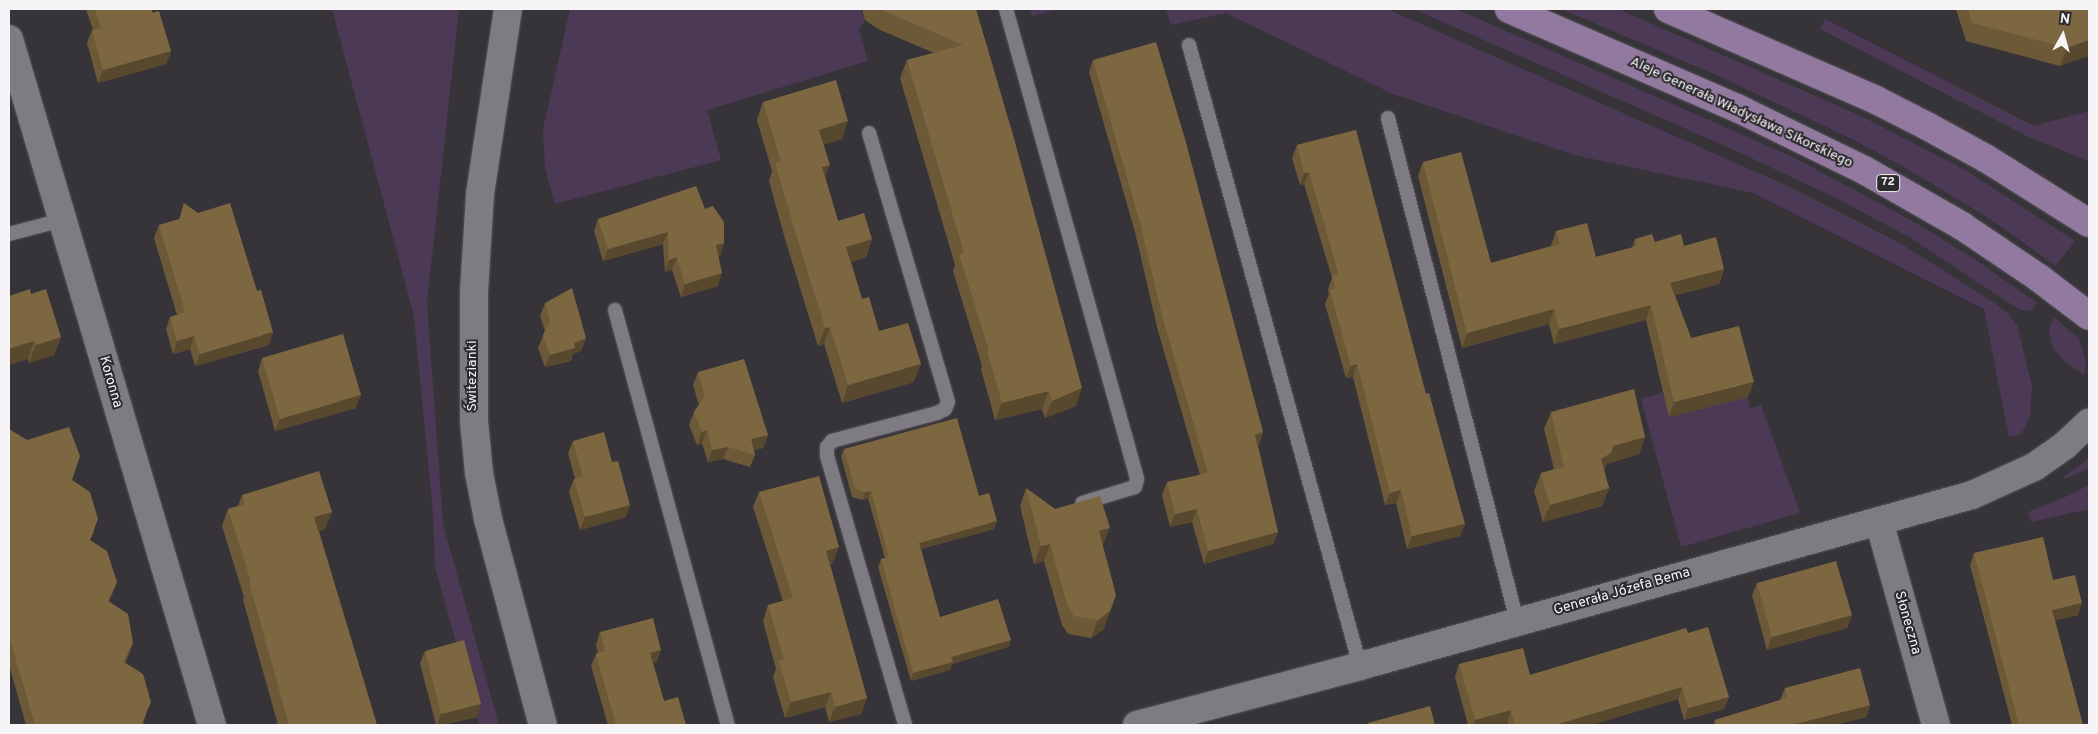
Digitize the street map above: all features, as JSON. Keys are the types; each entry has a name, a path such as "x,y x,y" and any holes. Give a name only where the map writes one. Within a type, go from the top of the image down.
{"main road":[{"name":"Aleje Generała Władysława Sikorskiego","path":"1510,9 1745,112 1864,170 1962,226 2039,278 2089,316"},
{"path":"1668,9 1928,126 1987,159 2089,223"}],"street":[{"name":"Świtezianki","path":"509,13 480,194 474,291 474,421 479,473 488,519 543,725"},
{"name":"Koronna","path":"10,46 212,725"},
{"name":"Generała Józefa Bema","path":"1137,725 1220,715 1360,666 1972,495 2034,467 2065,445 2089,423"},
{"name":"Słoneczna","path":"1879,521 1936,725"}],"lane":[{"path":"1006,9 1137,479 1135,487 1072,506"},
{"path":"1190,44 1360,666"},
{"path":"1388,118 1517,621"},
{"path":"869,133 948,402 945,409 937,413 832,441 826,447 905,725"},
{"path":"9,234 62,220"},
{"path":"614,310 728,725"}],"shaded area":[{"path":"332,9 459,9 427,303 443,524 499,725 479,725 435,567 433,514 414,316"},
{"path":"570,9 861,9 865,20 859,29 868,61 707,110 721,160 555,204 545,168 543,129"},
{"path":"1030,9 1059,9 1032,16"},
{"path":"1166,9 1387,9 1790,187 1900,243 1996,304 2008,314 2017,325 2032,386 2030,415 2026,427 2019,435 2009,437 1984,309 1753,193 1574,155 1393,94 1226,13 1171,25"},
{"path":"1413,9 1456,9 1793,157 1916,223 1976,260 2037,303 2031,311 2020,310 1909,237 1838,199 1732,149"},
{"path":"1561,9 1618,9 1861,116 1965,170 2075,241 2056,266 1990,219 1904,167 1852,139 1721,77"},
{"path":"1825,19 2034,126 2089,111 2089,161 2027,136 1820,29"},
{"path":"2054,317 2079,339 2086,362 2084,375 2064,361 2053,348 2049,330"},
{"path":"1663,392 1670,417 1748,397 1750,408 1761,405 1800,513 1681,547 1641,399"},
{"path":"2089,458 2089,468 2065,479 2063,477"},
{"path":"2089,484 2089,509 2031,522 2028,512 2075,493"}],"building":[{"path":"95,9 151,9 152,13 159,11 171,51 103,70 92,30 101,28"},
{"path":"881,9 976,9 1013,135 1082,388 1052,401 1049,391 1002,403 987,351 989,351 959,254 964,253 907,60 963,45"},
{"path":"1968,9 2089,9 2089,40 2067,48 1972,23"},
{"path":"1156,42 1185,139 1263,432 1255,435 1278,532 1208,551 1197,509 1175,514 1167,482 1208,473 1163,319 1139,219 1093,60"},
{"path":"836,80 848,121 819,130 830,165 822,167 838,221 864,213 872,239 846,247 862,299 869,297 879,331 908,323 921,364 848,385 830,327 825,328 792,221 775,163 781,161 763,102"},
{"path":"1356,130 1426,394 1429,393 1465,524 1412,536 1401,490 1390,493 1357,364 1351,366 1330,291 1335,288 1332,276 1339,275 1309,172 1304,173 1297,145"},
{"path":"1461,152 1491,263 1560,244 1556,231 1587,223 1596,257 1637,246 1635,239 1652,234 1655,242 1681,234 1684,246 1716,237 1724,269 1670,283 1691,338 1739,326 1754,382 1674,402 1651,305 1559,329 1554,309 1467,333 1423,162"},
{"path":"696,186 705,209 713,206 724,222 724,243 716,245 722,273 685,284 677,257 669,260 668,232 608,249 598,219"},
{"path":"184,203 198,213 230,203 257,291 261,290 273,332 200,354 194,336 177,341 170,317 185,312 159,225 180,219"},
{"path":"572,288 586,338 574,343 575,348 550,355 543,335 550,321 545,303"},
{"path":"30,289 31,294 46,289 61,337 36,345 34,341 9,349 9,296"},
{"path":"343,334 361,395 280,419 262,358"},
{"path":"744,359 768,435 751,439 755,455 728,447 712,450 707,430 702,432 694,412 705,396 698,372"},
{"path":"1634,389 1645,437 1613,446 1611,453 1601,459 1609,488 1550,505 1541,473 1564,467 1551,412"},
{"path":"957,418 979,496 989,493 997,521 919,543 940,617 998,599 1011,640 951,657 953,662 913,673 881,559 889,557 871,491 865,492 855,489 844,449"},
{"path":"69,427 80,456 72,480 90,492 98,519 90,540 107,551 117,582 108,601 128,614 133,643 124,662 143,674 151,702 142,723 146,725 35,725 9,636 9,429 27,440"},
{"path":"604,432 612,462 618,461 630,505 585,517 574,479 583,477 573,441"},
{"path":"319,471 332,512 314,517 377,725 289,725 249,582 251,582 228,509 245,504 242,495"},
{"path":"819,476 839,547 826,551 867,698 835,707 831,692 791,702 779,661 784,660 768,605 793,598 759,492"},
{"path":"1026,488 1055,509 1100,496 1110,528 1099,531 1116,595 1110,611 1098,620 1074,616 1068,607 1050,544 1041,546"},
{"path":"2043,537 2053,580 2075,575 2082,603 2052,610 2083,725 2019,725 1974,553"},
{"path":"1836,561 1852,615 1772,637 1757,583"},
{"path":"653,618 661,650 650,653 664,701 678,697 686,725 616,725 596,654 605,651 600,632"},
{"path":"1708,627 1729,697 1688,708 1682,687 1555,725 1515,725 1511,710 1475,720 1459,664 1523,648 1530,675 1686,628 1688,633"},
{"path":"464,640 481,704 441,714 425,651"},
{"path":"1860,668 1870,705 1791,725 1717,725 1715,720 1787,698 1785,688"},
{"path":"1430,706 1435,725 1369,725 1368,723"}]}
